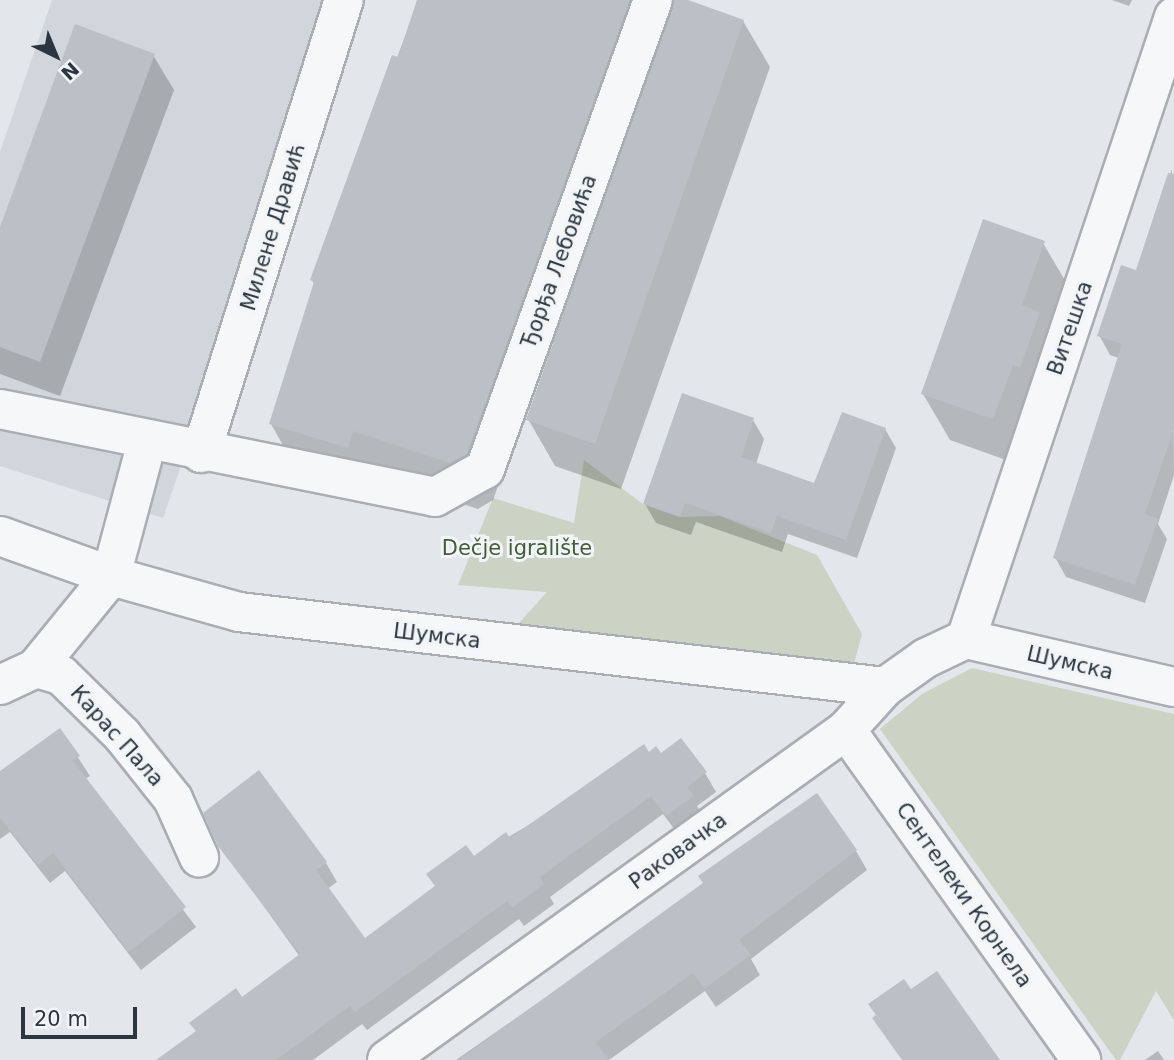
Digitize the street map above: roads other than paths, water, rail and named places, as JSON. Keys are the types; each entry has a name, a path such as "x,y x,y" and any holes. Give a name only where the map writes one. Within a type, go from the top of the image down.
{"street":[{"name":"Милене Дравић","path":"201,453 344,0"},
{"name":"Ђорђа Лебовића","path":"201,453 435,497 485,469 653,0"},
{"name":"Витешка","path":"966,639 1174,17"},
{"path":"0,409 201,453"},
{"path":"0,685 36,668 111,576 147,442"},
{"name":"Шумска","path":"0,536 111,576 239,612 885,687"},
{"name":"Раковачка","path":"387,1060 846,730 885,687 926,658 966,639"},
{"name":"Шумска","path":"966,639 1174,687"},
{"name":"Карас Пала","path":"36,668 61,675 122,735 173,799 199,857"},
{"name":"Сентелеки Корнела","path":"846,730 1081,1060"}],"park label":[{"name":"Dečje igralište","path":"517,548"}]}
